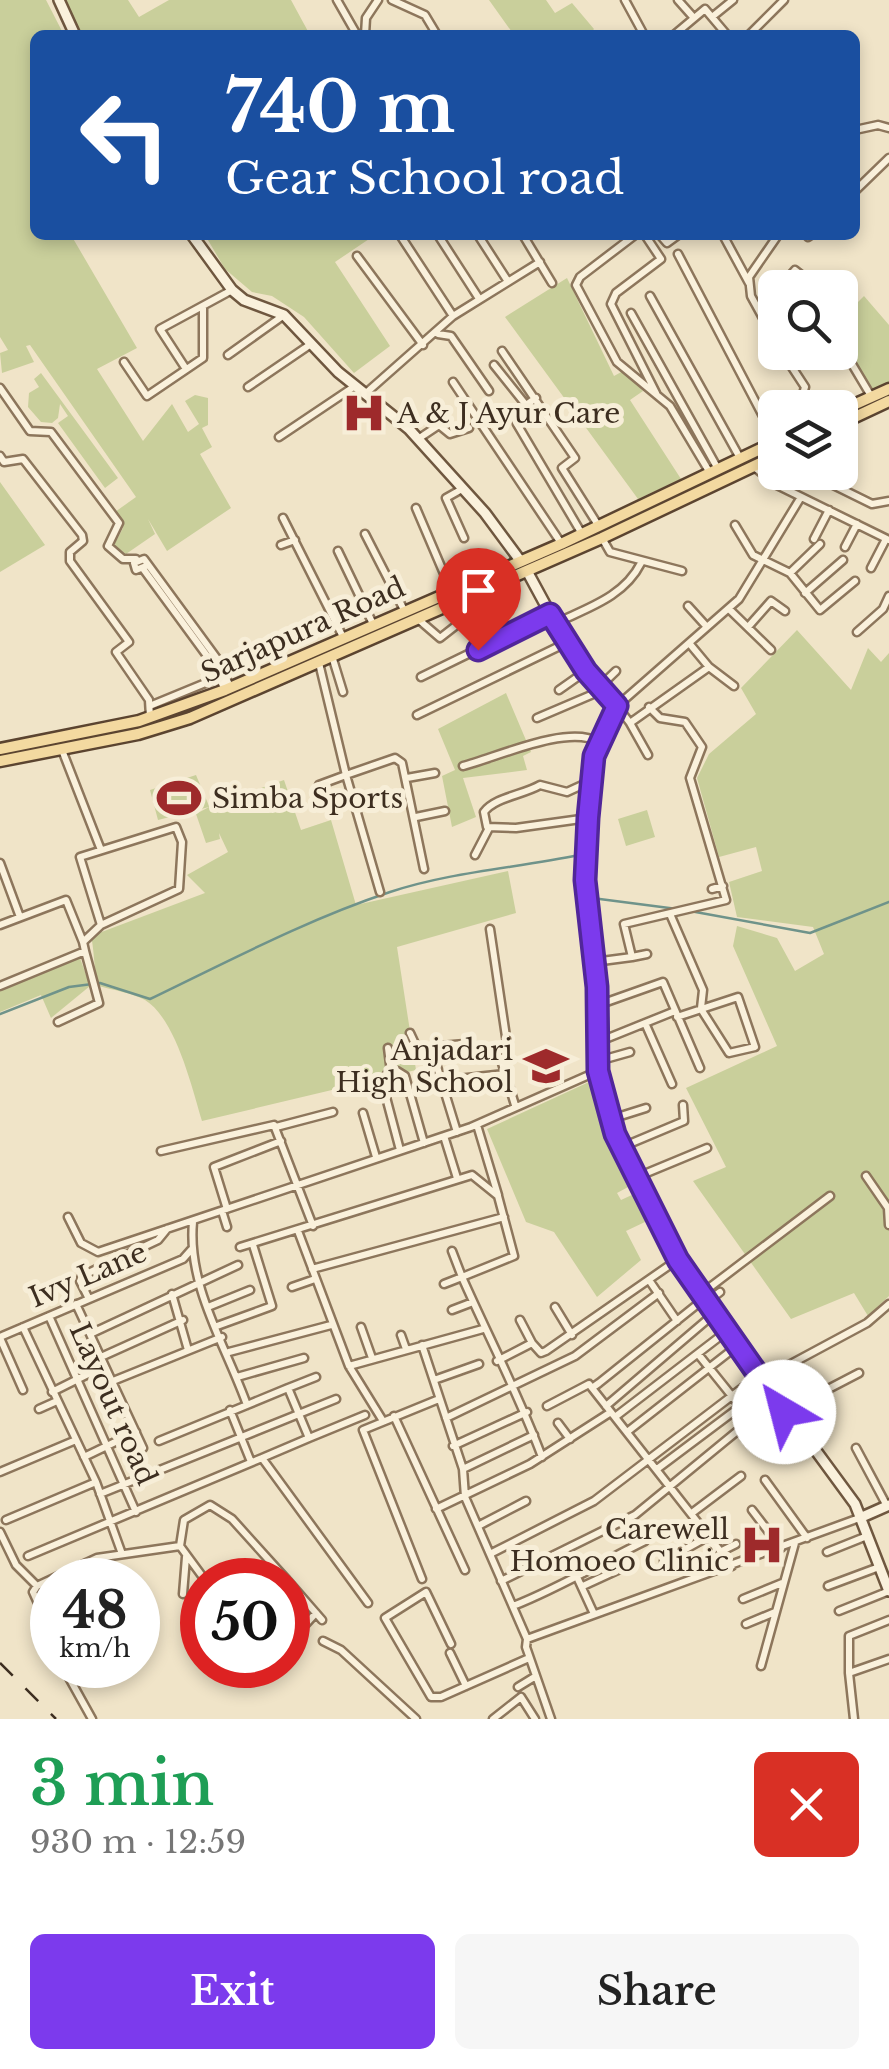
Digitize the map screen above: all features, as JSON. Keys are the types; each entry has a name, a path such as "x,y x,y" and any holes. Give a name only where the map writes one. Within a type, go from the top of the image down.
{"main road":[{"path":"59,0 73,30"},
{"path":"196,240 232,290 244,300 284,315 356,386 418,439 519,559"},
{"path":"858,402 889,388"},
{"path":"858,416 889,401"},
{"name":"Sarjapura Road","path":"0,749 228,689 519,559 561,544 758,449"},
{"name":"Sarjapura Road","path":"0,761 163,727 602,538 758,464"},
{"path":"526,570 566,643 617,706 598,742 591,781 586,890 598,1005 598,1066 611,1119 678,1260 862,1518 889,1591"},
{"path":"862,1518 888,1507"}],"street":[{"path":"336,0 357,30"},
{"path":"362,30 378,0"},
{"path":"392,0 425,15 434,30"},
{"path":"625,0 641,30"},
{"path":"678,0 694,18"},
{"path":"712,17 733,0"},
{"path":"754,30 784,0"},
{"path":"680,30 705,9 723,30"},
{"path":"860,128 889,128"},
{"path":"860,186 889,158"},
{"path":"403,240 453,316"},
{"path":"441,240 478,298"},
{"path":"481,240 508,281"},
{"path":"526,240 552,283"},
{"path":"628,240 580,276 576,285 616,362 672,409 714,471"},
{"path":"649,240 662,258 616,293 611,304 657,394"},
{"path":"726,240 758,303"},
{"path":"749,284 753,266 774,240"},
{"path":"678,254 758,407"},
{"path":"358,256 424,345"},
{"path":"366,393 453,316 540,262"},
{"path":"186,370 160,329 232,290"},
{"path":"650,296 740,458"},
{"path":"124,362 147,396 205,357 203,307"},
{"path":"631,313 714,471"},
{"path":"228,355 284,315"},
{"path":"436,334 451,336 489,391"},
{"path":"248,386 312,343"},
{"path":"502,351 576,458 562,468 598,526"},
{"path":"626,370 642,362"},
{"path":"494,365 526,406 536,398"},
{"path":"856,370 871,396"},
{"path":"453,382 561,544"},
{"path":"279,438 356,386"},
{"path":"0,388 30,432 51,432 118,524 108,546 124,559 136,559 136,570 145,568 228,689"},
{"path":"517,424 582,534"},
{"path":"418,439 439,425 450,434 469,428"},
{"path":"0,456 4,462 23,459 82,536 83,541 70,552 70,561 130,642 116,652 151,711 222,676"},
{"path":"754,466 800,497 887,539 871,568"},
{"path":"462,489 446,498 464,538"},
{"path":"844,490 872,504 889,501"},
{"path":"648,756 617,706 729,608 764,563 800,497"},
{"path":"416,508 451,590"},
{"path":"790,573 817,541 829,510"},
{"path":"283,518 343,637"},
{"path":"845,547 857,524"},
{"path":"735,526 745,546 764,563 790,573 820,610 856,581"},
{"path":"364,534 404,610"},
{"path":"602,538 610,552 641,563 682,570"},
{"path":"280,545 295,540"},
{"path":"338,551 373,624"},
{"path":"805,593 844,560"},
{"path":"422,677 553,618 601,603 634,576 641,563"},
{"path":"485,588 503,618"},
{"path":"857,632 883,609 889,596"},
{"path":"748,627 772,601 786,611"},
{"path":"688,606 707,627"},
{"path":"729,608 772,650"},
{"path":"417,618 440,638 472,612"},
{"path":"417,715 566,643"},
{"path":"689,643 709,667 734,686"},
{"path":"332,655 343,692"},
{"path":"318,661 380,892"},
{"path":"630,723 709,667"},
{"path":"559,690 586,671"},
{"path":"537,718 575,703 616,671"},
{"path":"504,674 510,686"},
{"path":"649,707 660,718 684,722 702,747 690,778 726,900"},
{"path":"462,766 586,735 598,742"},
{"path":"62,750 101,850"},
{"path":"319,785 398,758 407,778 424,869"},
{"path":"407,778 435,774"},
{"path":"474,855 489,828 484,812 489,805 526,794 540,785 567,792 591,781"},
{"path":"416,817 444,811"},
{"path":"489,828 588,818"},
{"path":"83,942 101,925 179,888 182,842 174,826 78,860 101,925"},
{"path":"0,863 20,917"},
{"path":"712,889 722,886"},
{"path":"632,957 624,924 738,897"},
{"path":"0,925 66,900 83,942 98,1005 58,1022"},
{"path":"598,1042 676,1014 701,1009 738,996 755,1048 729,1054 701,1009 703,990 670,914"},
{"path":"490,929 508,1050 502,1063 515,1105"},
{"path":"0,986 85,951"},
{"path":"594,962 647,954"},
{"path":"598,1005 663,982 700,1068"},
{"path":"646,1024 672,1084"},
{"path":"410,1033 415,1048 466,1044"},
{"path":"431,1047 457,1132"},
{"path":"388,1048 391,1072 383,1086 400,1150"},
{"path":"68,1216 74,1234 98,1252 478,1125 630,1052"},
{"path":"391,1072 400,1071 406,1079 424,1143"},
{"path":"440,1081 505,1074"},
{"path":"622,1147 684,1121 683,1105"},
{"path":"611,1119 646,1108"},
{"path":"162,1150 333,1112"},
{"path":"363,1113 376,1157"},
{"path":"444,1284 514,1256 478,1125"},
{"path":"276,1127 313,1226"},
{"path":"444,1136 458,1178"},
{"path":"227,1226 214,1167 281,1142"},
{"path":"637,1176 706,1148"},
{"path":"240,1247 472,1175 498,1196"},
{"path":"866,1176 888,1208 889,1226"},
{"path":"592,1388 830,1196"},
{"path":"312,1269 504,1216"},
{"path":"194,1222 190,1250 196,1281 230,1352 248,1405"},
{"path":"89,1298 80,1280 82,1276 158,1240 168,1228"},
{"path":"298,1231 349,1366 383,1421"},
{"path":"217,1326 272,1306 254,1245"},
{"name":"Ivy Lane","path":"0,1337 182,1259 190,1250"},
{"path":"452,1251 497,1361 516,1387 527,1412 542,1457"},
{"path":"520,1320 542,1353 678,1260"},
{"path":"90,1334 196,1281 238,1265"},
{"path":"292,1287 316,1279"},
{"path":"649,1280 677,1320"},
{"path":"208,1307 250,1290"},
{"path":"704,1298 720,1292"},
{"path":"172,1293 183,1320 188,1350"},
{"path":"446,1418 576,1356 659,1294"},
{"path":"452,1310 473,1302"},
{"path":"76,1304 143,1448"},
{"path":"490,1554 594,1500 759,1378 867,1323 889,1304"},
{"path":"555,1307 572,1335"},
{"path":"611,1412 715,1313"},
{"name":"Layout road","path":"49,1316 110,1444 136,1512"},
{"path":"52,1392 183,1320"},
{"path":"230,1352 332,1325"},
{"path":"23,1327 96,1482 122,1554"},
{"path":"362,1327 372,1358"},
{"path":"349,1366 483,1329"},
{"path":"436,1509 570,1440 727,1331"},
{"path":"401,1335 406,1349"},
{"path":"0,1337 23,1390"},
{"path":"114,1382 222,1338"},
{"path":"497,1361 532,1343"},
{"path":"422,1346 463,1469 465,1497 527,1639 551,1719"},
{"path":"627,1432 737,1346"},
{"path":"698,1354 752,1420"},
{"path":"238,1377 304,1358"},
{"path":"434,1380 478,1364"},
{"path":"784,1412 858,1373"},
{"path":"159,1441 316,1377"},
{"path":"547,1406 589,1384 732,1566"},
{"path":"288,1388 309,1438"},
{"path":"100,1494 336,1398"},
{"path":"422,1579 363,1434 366,1427 439,1399"},
{"path":"502,1581 635,1515 668,1483 775,1400"},
{"path":"39,1409 57,1401"},
{"path":"657,1470 741,1406"},
{"path":"230,1410 251,1462"},
{"path":"453,1446 527,1412"},
{"path":"28,1556 365,1415"},
{"path":"394,1416 465,1570"},
{"path":"558,1423 570,1440"},
{"path":"771,1446 794,1425"},
{"path":"84,1457 136,1432"},
{"path":"463,1469 534,1435"},
{"path":"0,1472 76,1440"},
{"path":"856,1448 888,1507"},
{"path":"262,1458 369,1600"},
{"path":"692,1513 741,1476"},
{"path":"764,1480 807,1538"},
{"name":"Layout road","path":"6,1520 96,1482"},
{"path":"480,1525 526,1502"},
{"path":"186,1556 180,1546 184,1520 210,1505 232,1519 267,1558"},
{"path":"752,1510 781,1548"},
{"path":"527,1639 862,1518"},
{"path":"0,1532 16,1566 30,1579"},
{"path":"664,1561 711,1536"},
{"path":"827,1552 867,1536"},
{"path":"513,1606 645,1542"},
{"path":"761,1666 796,1542"},
{"path":"722,1551 736,1544"},
{"path":"97,1558 180,1546"},
{"path":"583,1586 633,1563"},
{"path":"828,1586 879,1567"},
{"path":"577,1576 594,1614"},
{"path":"743,1599 783,1583"},
{"path":"839,1610 889,1591"},
{"path":"466,1686 426,1592 385,1618 426,1696 442,1698 530,1658"},
{"path":"310,1606 322,1620"},
{"path":"746,1624 776,1611"},
{"path":"310,1619 316,1613"},
{"path":"854,1719 849,1636 889,1620"},
{"path":"324,1641 342,1650 416,1719"},
{"path":"849,1673 889,1660"},
{"path":"518,1688 536,1676"},
{"path":"75,1688 92,1719"},
{"path":"493,1719 518,1698 524,1698 535,1719"},
{"path":"530,1709 546,1704"}],"green space":[{"path":"0,0 46,0 61,30 30,30 30,240 74,240 137,348 97,369 143,441 172,404 188,432 199,424 185,401 195,395 208,398 208,425 202,428 212,447 200,454 231,508 167,551 148,519 155,534 126,554 114,545 123,528 115,512 136,497 30,345 26,346 34,362 2,373 0,353 8,350 0,337"},
{"path":"64,0 128,0 139,17 169,0 291,0 307,30 79,30"},
{"path":"489,0 546,0 555,13 572,3 594,29 593,30 510,30"},
{"path":"208,240 368,240 335,262 390,346 354,373 304,317 272,296 252,292 225,269"},
{"path":"567,278 614,376 625,370 643,391 630,400 681,479 638,499 505,317"},
{"path":"864,296 889,325 889,382 872,390 858,366 858,302"},
{"path":"41,373 118,478 105,488 58,423 68,416 60,404 58,418 52,423 41,422 28,407 29,393 39,387 34,379"},
{"path":"0,482 45,545 0,572"},
{"path":"797,630 851,690 868,648 881,662 889,653 889,1296 868,1316 854,1293 791,1319 693,1181 726,1167 686,1088 777,1046 733,946 737,926 777,938 795,971 824,954 813,927 737,917 729,882 762,871 756,847 719,857 697,778 709,754 756,714 741,688"},
{"path":"506,693 531,752 523,756 527,770 463,778 476,817 452,827 442,776 455,770 438,729"},
{"path":"196,775 209,806 284,780 301,830 331,820 356,905 508,871 516,913 397,947 416,1070 202,1121 166,1022 145,1000 99,986 91,936 205,893 187,875 228,852 219,833 220,839 206,843 196,814 209,807 158,820 150,790"},
{"path":"647,810 655,837 626,846 618,819"},
{"path":"80,958 90,986 51,1018 41,995 0,1012 0,990"},
{"path":"589,1082 630,1186 617,1193 621,1200 634,1194 647,1221 626,1231 641,1260 597,1297 554,1232 526,1222 487,1129"}],"waterway":[{"path":"0,1014 69,987 100,983 150,999 328,915 436,880 579,855 582,883"},
{"path":"592,898 677,909"},
{"path":"690,911 810,933 889,902"}],"railway":[{"path":"0,1663 56,1719"}],"place":[{"name":"A & J Ayur Care","path":"364,413"},
{"name":"Simba Sports","path":"179,798"},
{"name":"Anjadari High School","path":"546,1066"},
{"name":"Carewell Homoeo Clinic","path":"762,1545"}],"route":[{"path":"478,650 550,614 586,671 617,706 594,756 588,818 585,880 597,987 598,1071 615,1134 660,1228 686,1275 784,1412"}]}
